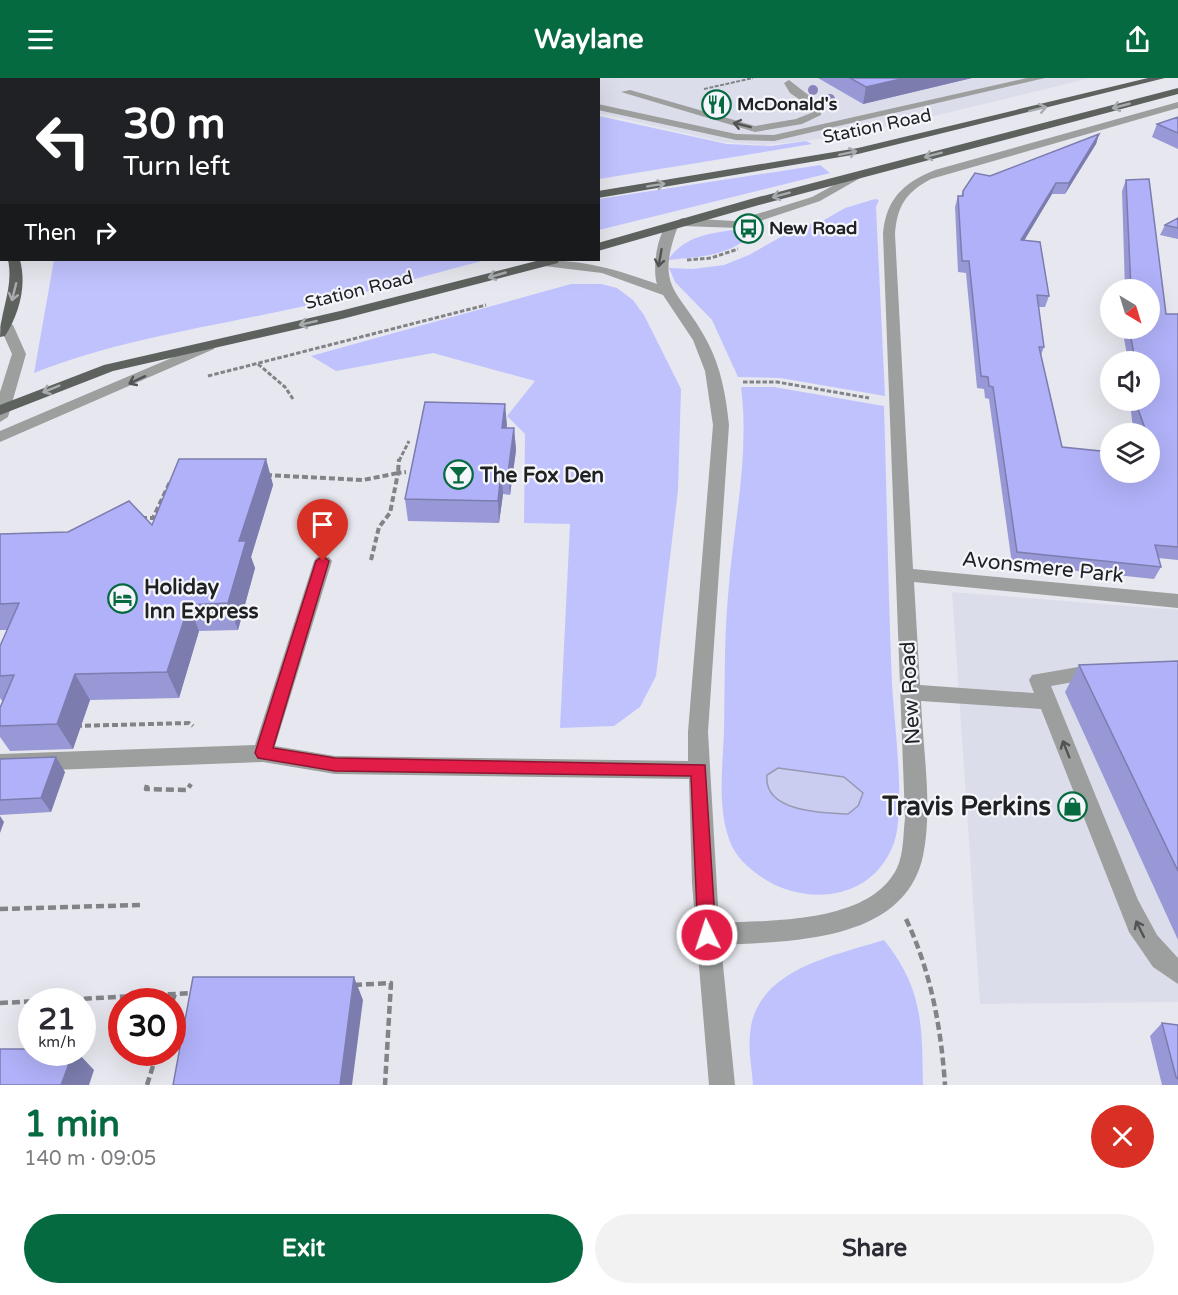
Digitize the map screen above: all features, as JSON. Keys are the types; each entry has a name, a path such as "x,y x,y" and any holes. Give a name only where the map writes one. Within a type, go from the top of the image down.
{"main road":[{"name":"Station Road","path":"600,195 867,149 1160,78"},
{"name":"Station Road","path":"858,175 1178,91"},
{"name":"Station Road","path":"600,246 677,224"},
{"path":"3,329 18,274 14,261"},
{"name":"Station Road","path":"2,412 109,368 391,303 549,261"}],"street":[{"path":"600,108 625,115 736,137 774,138 1040,78"},
{"path":"776,126 790,118 804,105 805,101 789,84"},
{"path":"627,92 749,127 776,126 816,115 816,106 801,96"},
{"name":"New Road","path":"707,935 827,925 857,915 892,892 903,879 914,839 910,692 889,218 896,200 916,181 957,166 1175,109"},
{"name":"Station Road","path":"677,224 735,225 816,198 858,175"},
{"path":"677,224 658,261 665,292 700,341 716,382 720,403 721,448 700,684 699,770 707,935 722,1085"},
{"path":"549,261 604,268 665,292"},
{"path":"2,412 19,354 3,329"},
{"name":"Station Road","path":"0,437 74,403 124,386 208,346"},
{"path":"263,753 323,561"},
{"name":"Avonsmere Park","path":"904,575 1178,601"},
{"path":"1108,672 1039,680 1128,905 1145,938 1158,956 1164,964 1178,972"},
{"path":"910,692 1047,702"},
{"path":"0,763 263,753 335,765 699,770"}],"path":[{"path":"704,89 753,78"},
{"path":"201,377 492,304"},
{"path":"257,364 285,387 293,399"},
{"path":"716,382 777,382 897,402"},
{"path":"371,560 379,527 390,513 399,459 409,441"},
{"path":"265,475 363,480 406,472"},
{"path":"134,518 153,518 174,475"},
{"path":"892,892 918,947 938,1008 943,1039 945,1085"},
{"path":"0,909 140,906"},
{"path":"345,986 391,983 386,1085"},
{"path":"186,994 198,993"},
{"path":"0,1003 108,997"},
{"path":"147,1085 153,1066"}],"shaded area":[{"path":"600,78 1091,78 897,125 829,138 765,145 723,142 600,113"},
{"path":"600,116 727,144 771,146 806,141 812,144 600,179"},
{"path":"820,165 830,173 600,230 600,199"},
{"path":"875,199 879,200 876,207 885,396 780,378 738,377 712,320 675,282 669,268 693,269 724,265 749,255 793,230 824,220 845,208"},
{"path":"732,230 747,239 719,253 668,260 688,241"},
{"path":"54,261 482,261 323,302 132,342 34,373"},
{"path":"571,284 601,284 617,288 633,300 644,315 681,389 678,490 656,676 640,707 614,726 560,728 570,524 524,523 525,434 507,416 535,381 433,353 336,371 311,356"},
{"path":"741,387 774,387 884,406 889,614 899,808 894,843 886,859 864,882 834,893 818,895 802,893 785,889 768,881 744,863 733,847 725,826 722,784 726,629 742,466"},
{"name":"Travis Perkins","path":"952,592 1178,610 1178,1002 980,1004"},
{"path":"778,768 844,777 863,793 858,806 848,814 824,813 797,808 774,797 768,787 767,775"},
{"path":"884,940 906,975 918,1008 921,1025 923,1085 753,1085 750,1034 755,1012 766,994 781,980 800,969 843,952"}],"building":[{"path":"850,78 905,78 866,87"},
{"path":"1178,117 1178,133 1157,124"},
{"path":"1099,134 1069,183 1056,183 1021,240 1040,242 1049,296 1037,295 1044,347 1039,347 1062,447 1100,451 1100,483 1160,483 1160,423 1143,423 1139,411 1160,411 1160,351 1133,351 1131,339 1160,339 1160,279 1130,279 1126,180 1149,179 1166,314 1178,314 1178,547 1155,545 1161,567 1017,552 993,387 989,386 988,377 981,376 969,261 962,261 958,196 963,196 963,191 975,173 990,176"},
{"path":"1178,218 1178,228 1165,225"},
{"name":"The Fox Den","path":"425,402 505,404 502,428 514,428 508,473 501,472 498,501 405,499"},
{"name":"Holiday Inn Express","path":"179,459 266,459 239,541 246,541 228,603 189,605 167,672 75,674 57,724 0,726 0,708 14,675 0,676 0,646 19,603 0,604 0,534 68,532 129,501 152,525"},
{"path":"1178,661 1178,871 1079,665"},
{"path":"56,757 41,798 0,800 0,759"},
{"path":"193,977 354,977 340,1085 173,1085 177,1066 186,1066 186,1015"},
{"path":"1162,1023 1178,1025 1178,1079 1176,1077"},
{"path":"0,1049 18,1049 18,1066 68,1066 61,1085 0,1085"}],"place":[{"name":"McDonald's","path":"716,104"},
{"name":"New Road","path":"748,228"},
{"name":"The Fox Den","path":"459,475"},
{"name":"Holiday Inn Express","path":"123,599"},
{"name":"Travis Perkins","path":"1072,806"}],"route":[{"path":"323,561 263,753 335,765 699,770 707,935"}]}
